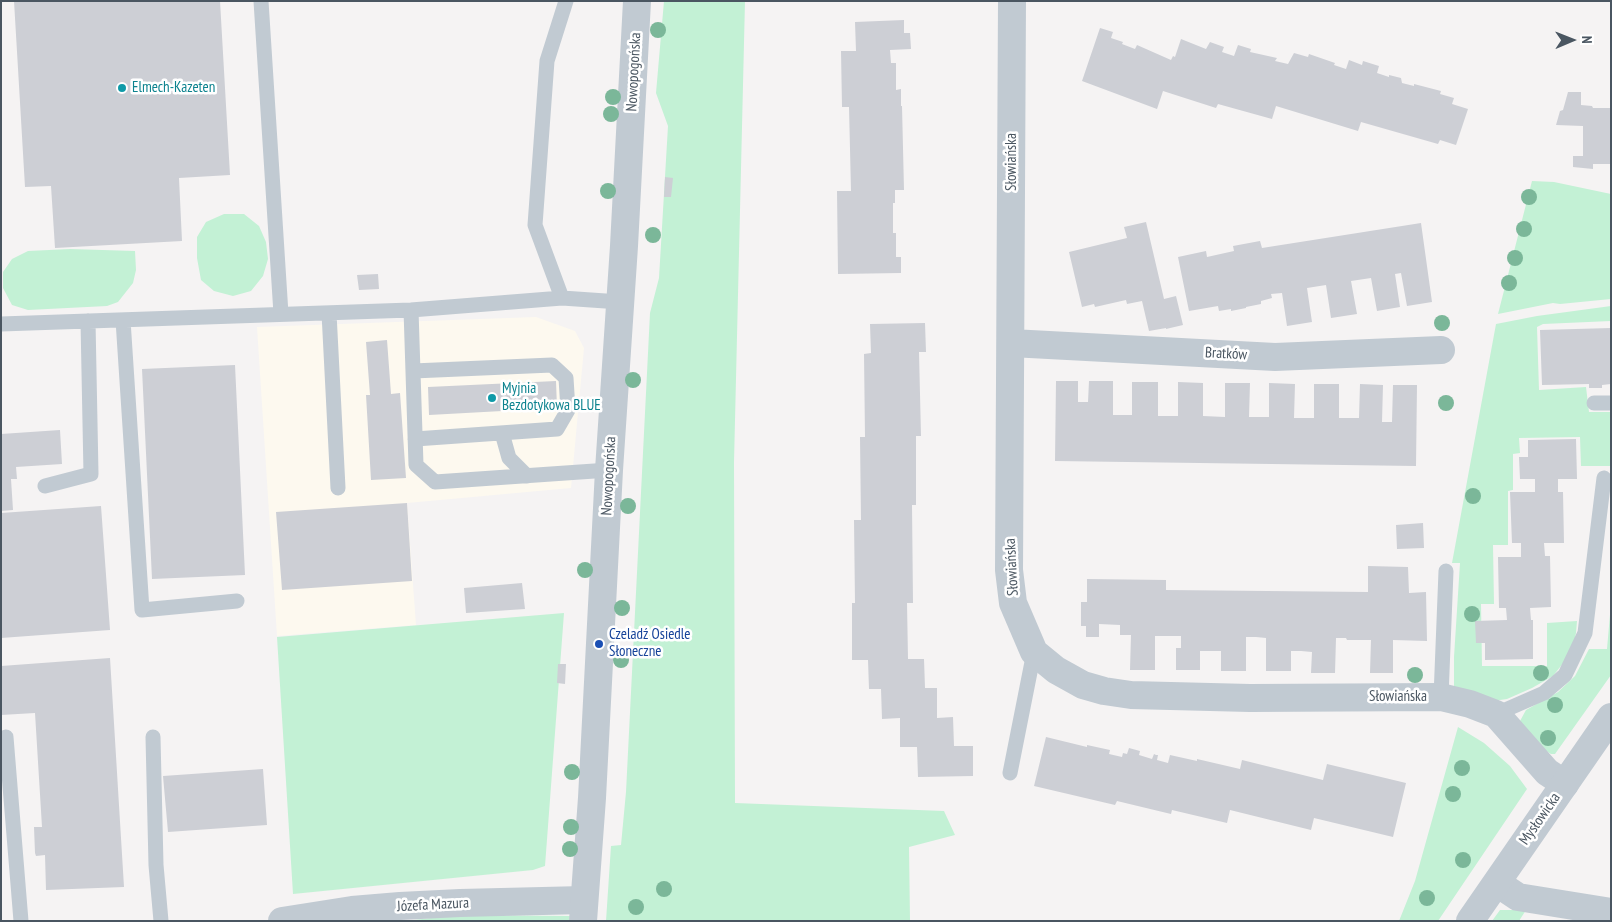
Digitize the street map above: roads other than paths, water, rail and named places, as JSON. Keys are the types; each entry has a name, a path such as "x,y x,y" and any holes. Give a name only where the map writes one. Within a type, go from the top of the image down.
{"street":[{"name":"Nowopogońska","path":"583,911 592,798 608,470 620,302 637,1"},
{"name":"Słowiańska","path":"1012,1 1009,570 1013,603 1034,652 1056,670 1083,685 1104,691 1131,695 1250,698 1441,697 1470,704 1496,714"},
{"name":"Bratków","path":"1011,343 1275,357 1440,350"},
{"path":"1496,714 1546,772 1565,784"},
{"name":"Mysłowicka","path":"1470,921 1611,718"},
{"path":"1497,883 1518,898 1611,912"},
{"name":"Józefa Mazura","path":"282,921 352,910 460,902 583,911"}],"lane":[{"path":"261,1 281,314"},
{"path":"562,298 535,225 547,61 566,1"},
{"path":"1,324 411,310 562,298 620,302"},
{"path":"411,310 416,465 435,482 608,470"},
{"path":"328,313 338,488"},
{"path":"123,320 142,610 237,601"},
{"path":"45,486 91,474 88,321"},
{"path":"413,371 552,365 566,378 568,410 557,429 415,439"},
{"path":"1594,403 1611,403"},
{"path":"502,433 509,458 527,476"},
{"path":"1496,714 1544,693 1565,675 1586,633 1604,478"},
{"path":"1441,697 1446,571"},
{"path":"1010,773 1034,652"},
{"path":"6,737 21,921"},
{"path":"153,737 156,865 161,921"}],"place":[{"name":"Elmech-Kazeten","path":"122,88"},
{"name":"Myjnia Bezdotykowa BLUE","path":"492,398"},
{"name":"Czeladź Osiedle Słoneczne","path":"599,644"}]}
